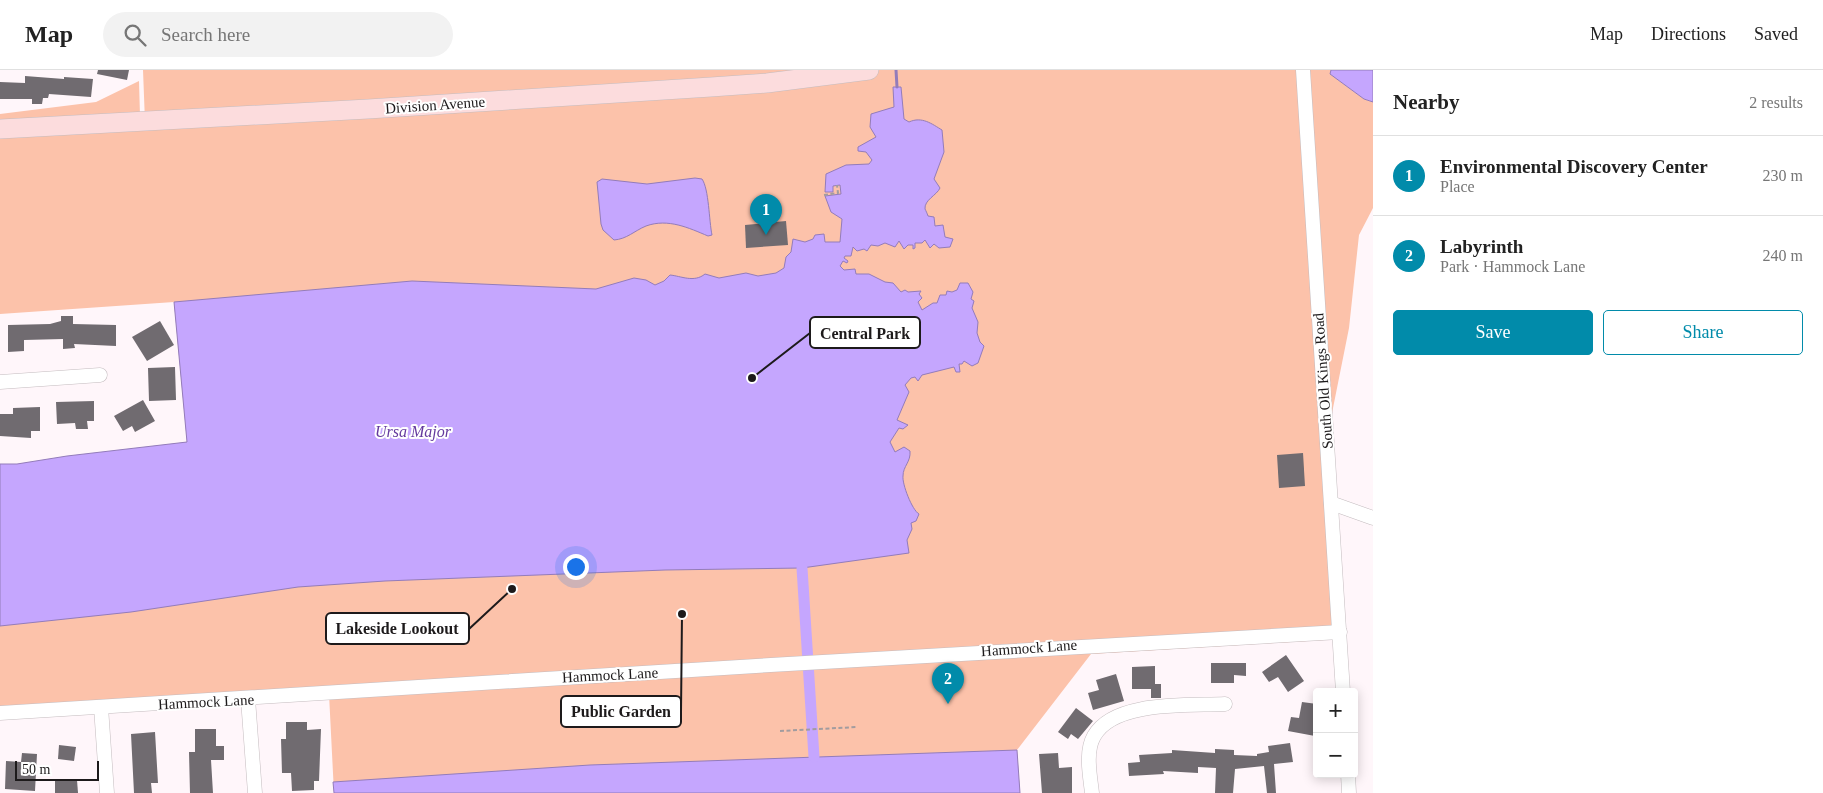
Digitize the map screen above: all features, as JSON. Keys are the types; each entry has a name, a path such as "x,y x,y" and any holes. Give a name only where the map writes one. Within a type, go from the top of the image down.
{"street":[{"name":"Division Avenue","path":"0,129 320,112 711,87 767,83 869,70"},
{"name":"South Old Kings Road","path":"1304,70 1343,688"},
{"path":"0,382 100,375"},
{"path":"1331,503 1373,518"},
{"name":"Hammock Lane","path":"0,713 248,699 1046,647 1340,632"},
{"path":"248,699 255,793"},
{"path":"1092,793 1088,763 1094,735 1115,715 1132,709 1225,704"},
{"path":"100,707 107,793"},
{"path":"1348,778 1350,793"}],"path":[{"path":"824,195 838,193 837,185"},
{"path":"780,731 857,727"}],"shaded area":[{"path":"143,70 1303,70 1340,639 1091,654 1017,750 1020,793 334,793 329,694 0,713 0,464 17,464 187,442 174,302 0,314 0,129 145,122"},
{"path":"1309,70 1331,70 1330,74 1364,99 1373,102 1373,208 1359,235 1349,328 1331,418"},
{"path":"139,81 140,116 0,123 0,114 96,102"}],"water":[{"path":"1331,70 1373,70 1373,102 1364,99 1330,74"},
{"name":"Ursa Major","path":"893,87 901,87 904,119 909,122 923,120 942,130 944,152 934,179 940,188 926,203 925,209 928,216 934,217 935,226 943,225 945,237 953,239 950,247 939,248 934,244 930,248 925,240 922,243 915,243 915,248 913,249 913,245 908,245 904,249 899,241 895,247 885,243 878,246 871,245 867,251 864,249 857,251 853,247 851,256 845,256 844,258 848,261 847,263 843,261 840,266 844,270 855,269 856,274 869,274 885,282 893,283 901,292 905,290 908,292 921,291 919,294 922,298 918,302 922,310 933,303 937,303 940,295 946,295 947,291 957,290 960,283 968,283 973,292 971,299 974,301 972,308 978,322 977,333 980,342 984,346 978,363 972,366 964,361 962,364 959,364 960,372 956,372 954,367 922,375 918,381 915,377 911,378 905,385 909,392 897,420 908,425 903,429 899,428 890,442 895,452 904,447 910,451 903,473 903,480 911,502 919,514 916,521 911,523 912,529 907,540 909,553 802,568 665,570 385,581 298,587 131,612 0,626 0,464 17,464 67,456 187,442 174,302 412,281 596,289 634,278 646,280 655,285 664,281 670,275 692,279 705,274 719,278 746,273 758,276 776,273 784,268 786,257 791,252 793,239 805,242 813,239 815,235 824,234 825,242 840,242 842,219 831,212 825,196 841,194 840,185 833,186 833,192 825,192 826,174 846,165 869,164 872,160 866,152 858,151 858,147 876,137 870,127 871,114 894,107"},
{"path":"695,178 702,179 704,184 712,235 708,236 678,225 662,223 646,226 627,236 614,240 603,230 597,182 602,179 647,184"},
{"path":"1017,750 1020,793 334,793 333,782 590,765"}],"building":[{"path":"98,70 129,70 127,80 97,74"},
{"path":"25,76 93,79 91,97 49,94 48,98 43,98 42,104 32,104 32,99 0,99 0,82 25,83"},
{"path":"786,221 788,245 746,248 745,225"},
{"path":"61,316 73,316 73,324 116,325 116,346 74,344 75,348 63,349 63,339 24,340 24,351 8,352 8,325 50,324 61,321"},
{"path":"160,321 174,345 147,361 132,337"},
{"path":"175,367 176,400 149,401 148,368"},
{"path":"143,400 155,421 135,432 132,426 123,431 114,416"},
{"path":"94,401 94,421 87,421 88,429 76,429 75,423 57,424 56,402"},
{"path":"40,407 40,431 31,431 31,438 0,436 0,414 13,414 13,408"},
{"path":"1303,453 1305,486 1279,488 1277,455"},
{"path":"1286,655 1304,681 1288,692 1278,677 1269,682 1262,672"},
{"path":"1211,663 1246,663 1246,676 1234,675 1234,683 1211,683"},
{"path":"1155,666 1155,684 1161,684 1161,698 1151,698 1151,689 1132,689 1132,667"},
{"path":"1116,674 1124,701 1093,710 1088,693 1099,690 1096,680"},
{"path":"1302,702 1313,703 1313,736 1288,731 1291,717 1299,718"},
{"path":"1076,708 1093,721 1078,739 1071,734 1068,739 1058,732"},
{"path":"286,722 307,722 307,730 321,729 319,781 314,781 314,790 292,791 291,773 282,773 281,739 286,739"},
{"path":"195,729 216,729 216,746 224,746 224,760 211,760 213,793 190,793 189,752 195,752"},
{"path":"155,732 158,783 151,783 152,793 134,793 131,734"},
{"path":"1290,743 1293,762 1274,764 1276,793 1267,793 1264,766 1235,769 1233,793 1215,793 1216,768 1198,767 1198,773 1163,771 1164,774 1129,776 1128,763 1140,762 1139,755 1172,753 1172,750 1215,753 1215,749 1234,750 1234,755 1257,756 1257,754 1269,752 1268,746"},
{"path":"59,745 76,747 74,761 58,759"},
{"path":"22,753 37,754 35,791 5,789 6,761 21,762"},
{"path":"1058,753 1059,768 1072,767 1072,793 1042,793 1039,754"},
{"path":"77,780 78,793 55,793 55,781"}],"waterway":[{"path":"896,70 897,87"},
{"path":"802,568 814,757"}],"place":[{"name":"Environmental Discovery Center","path":"766,235"},
{"name":"Central Park","path":"752,378"},
{"name":"Lakeside Lookout","path":"512,589"},
{"name":"Public Garden","path":"682,614"},
{"name":"Labyrinth","path":"948,704"}]}
